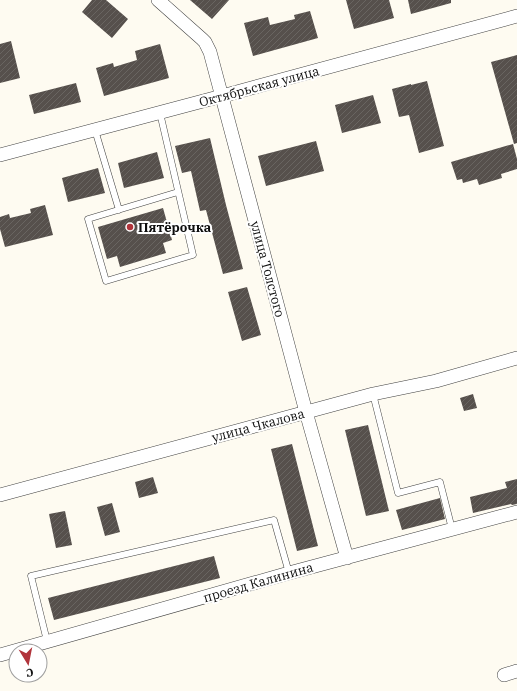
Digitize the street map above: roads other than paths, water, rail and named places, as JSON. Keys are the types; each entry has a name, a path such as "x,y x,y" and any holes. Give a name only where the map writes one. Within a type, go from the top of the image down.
{"street":[{"name":"улица Толстого","path":"158,0 205,42 210,52 306,412 347,558"},
{"name":"Октябрьская улица","path":"0,155 517,16"},
{"name":"улица Чкалова","path":"0,495 372,394 436,381 517,358"},
{"name":"проезд Калинина","path":"0,655 289,573 517,512"},
{"path":"504,675 517,671"}],"lane":[{"path":"160,113 193,255 106,281 88,219 178,192"},
{"path":"95,130 118,210"},
{"path":"372,394 398,493 440,482 452,529"},
{"path":"47,642 30,576 274,520 289,573"}],"place":[{"name":"Пятёрочка","path":"130,227"}]}
